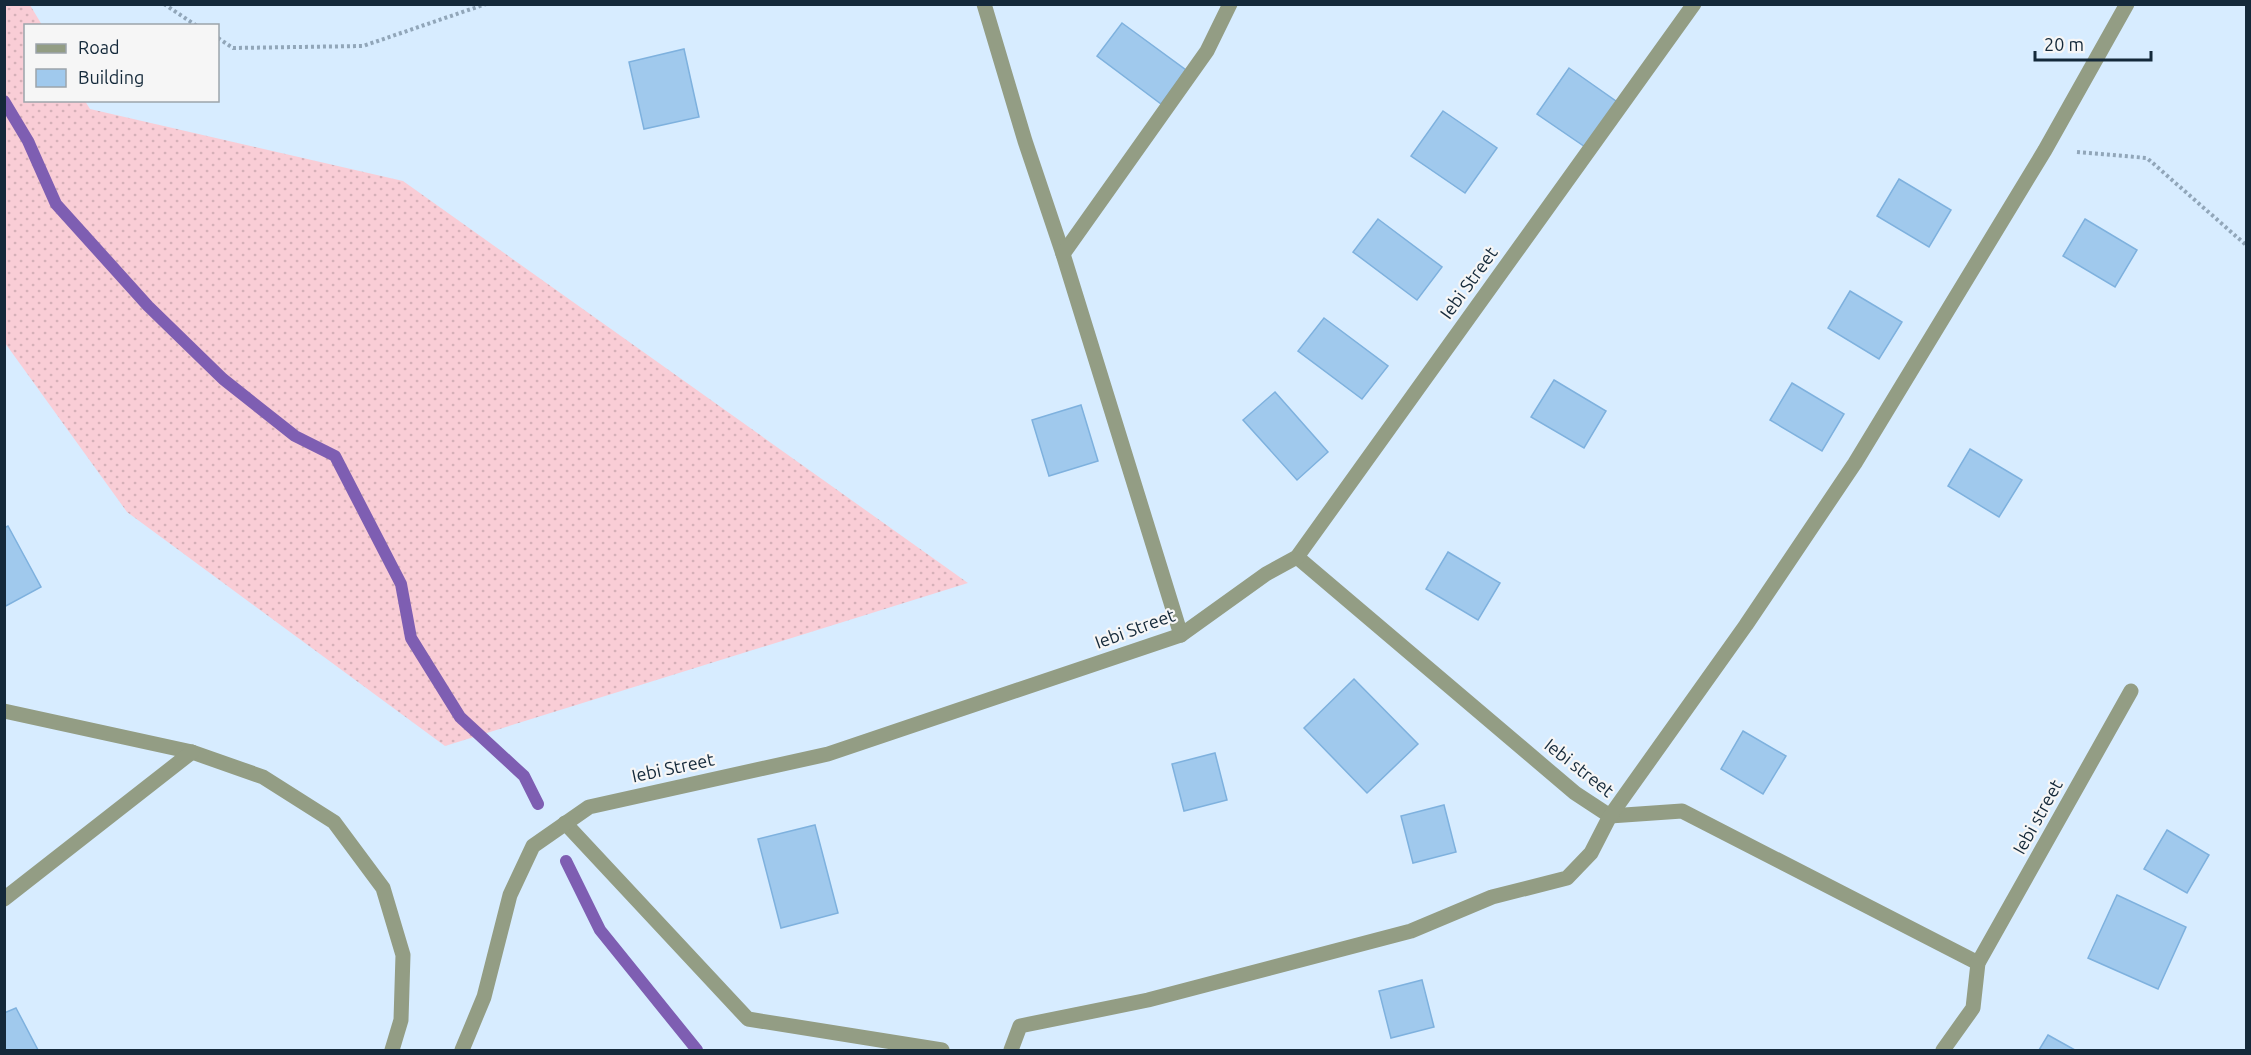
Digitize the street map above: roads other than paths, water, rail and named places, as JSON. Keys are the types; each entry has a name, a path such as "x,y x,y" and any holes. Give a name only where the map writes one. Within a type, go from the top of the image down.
{"street":[{"path":"984,4 1181,635"},
{"path":"1062,254 1207,51 1230,4"},
{"name":"Iebi Street","path":"462,1050 484,997 510,895 533,846 589,807 828,754 1181,635 1266,574 1297,557 1694,4"},
{"path":"1011,1050 1020,1026 1148,1000 1411,931 1492,897 1567,878 1591,853 1610,816 1746,625 1855,463 2045,150 2127,4"},
{"name":"Iebi street","path":"1297,557 1575,793 1610,816 1682,811 1978,963"},
{"name":"Iebi street","path":"1943,1050 1973,1008 1978,963 2131,691"},
{"path":"4,711 192,752 263,777 334,822 383,888 404,955 401,1020 392,1050"},
{"path":"4,899 192,752"},
{"path":"565,823 748,1019 942,1050"}],"waterway":[{"path":"4,101 28,141 56,204 148,306 223,379 295,436 335,456 401,584 411,638 460,717 524,776 538,804"},
{"path":"566,861 600,930 697,1050"}]}
